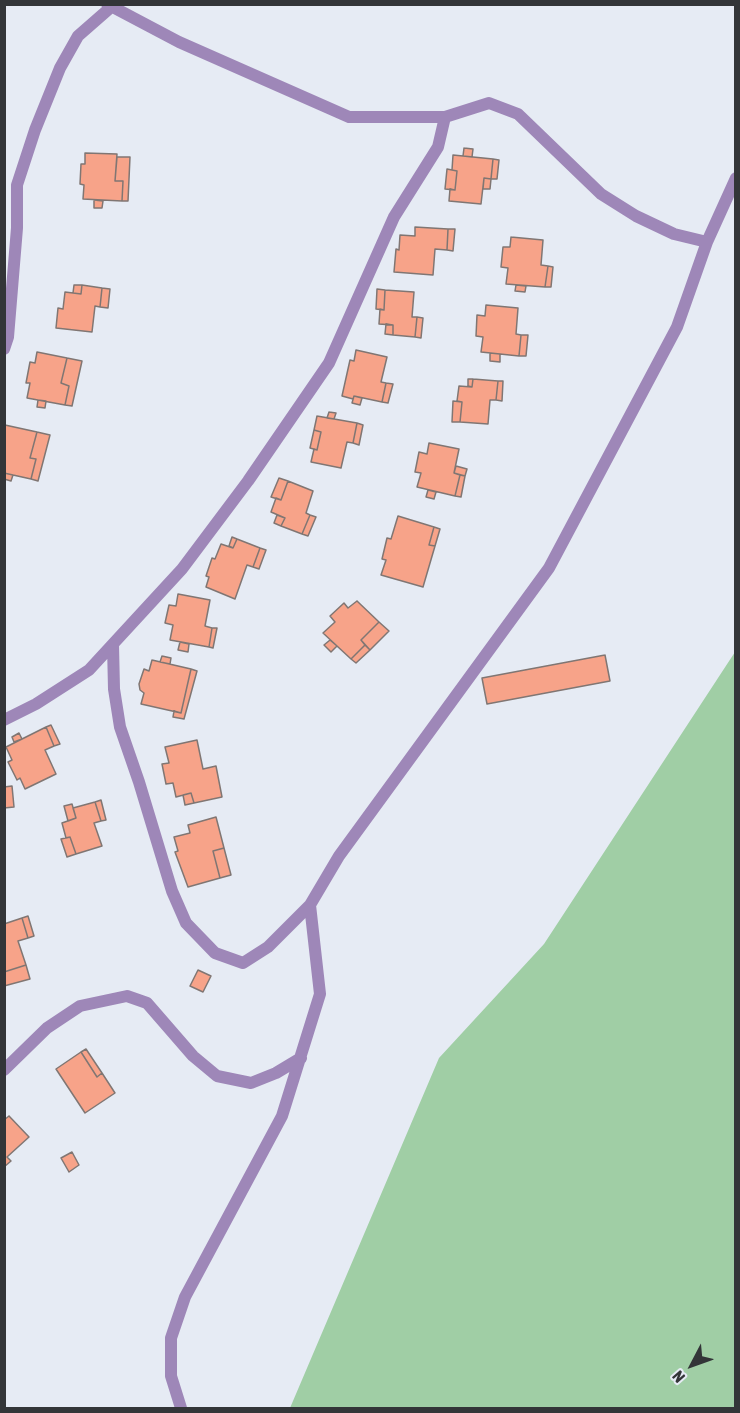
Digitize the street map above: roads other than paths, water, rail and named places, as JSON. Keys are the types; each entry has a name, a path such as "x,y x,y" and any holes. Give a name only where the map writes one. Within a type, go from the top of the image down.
{"street":[{"path":"4,349 8,337 18,228 17,185 35,130 60,68 78,36 109,6 200,51 349,117 445,117 489,103 518,114 601,194 636,216 674,234 707,242"},
{"path":"4,720 36,704 88,670 182,569 248,481 329,363 394,217 438,147 445,117"},
{"path":"113,645 114,689 120,727 172,891 186,923 215,953 243,963 268,947 310,905 339,856 549,568 677,327 707,242 735,178"},
{"path":"181,1408 171,1376 171,1338 185,1297 282,1116 320,994 310,905"},
{"path":"4,1070 46,1028 80,1006 127,996 147,1003 193,1056 217,1076 252,1083 301,1058"}]}
